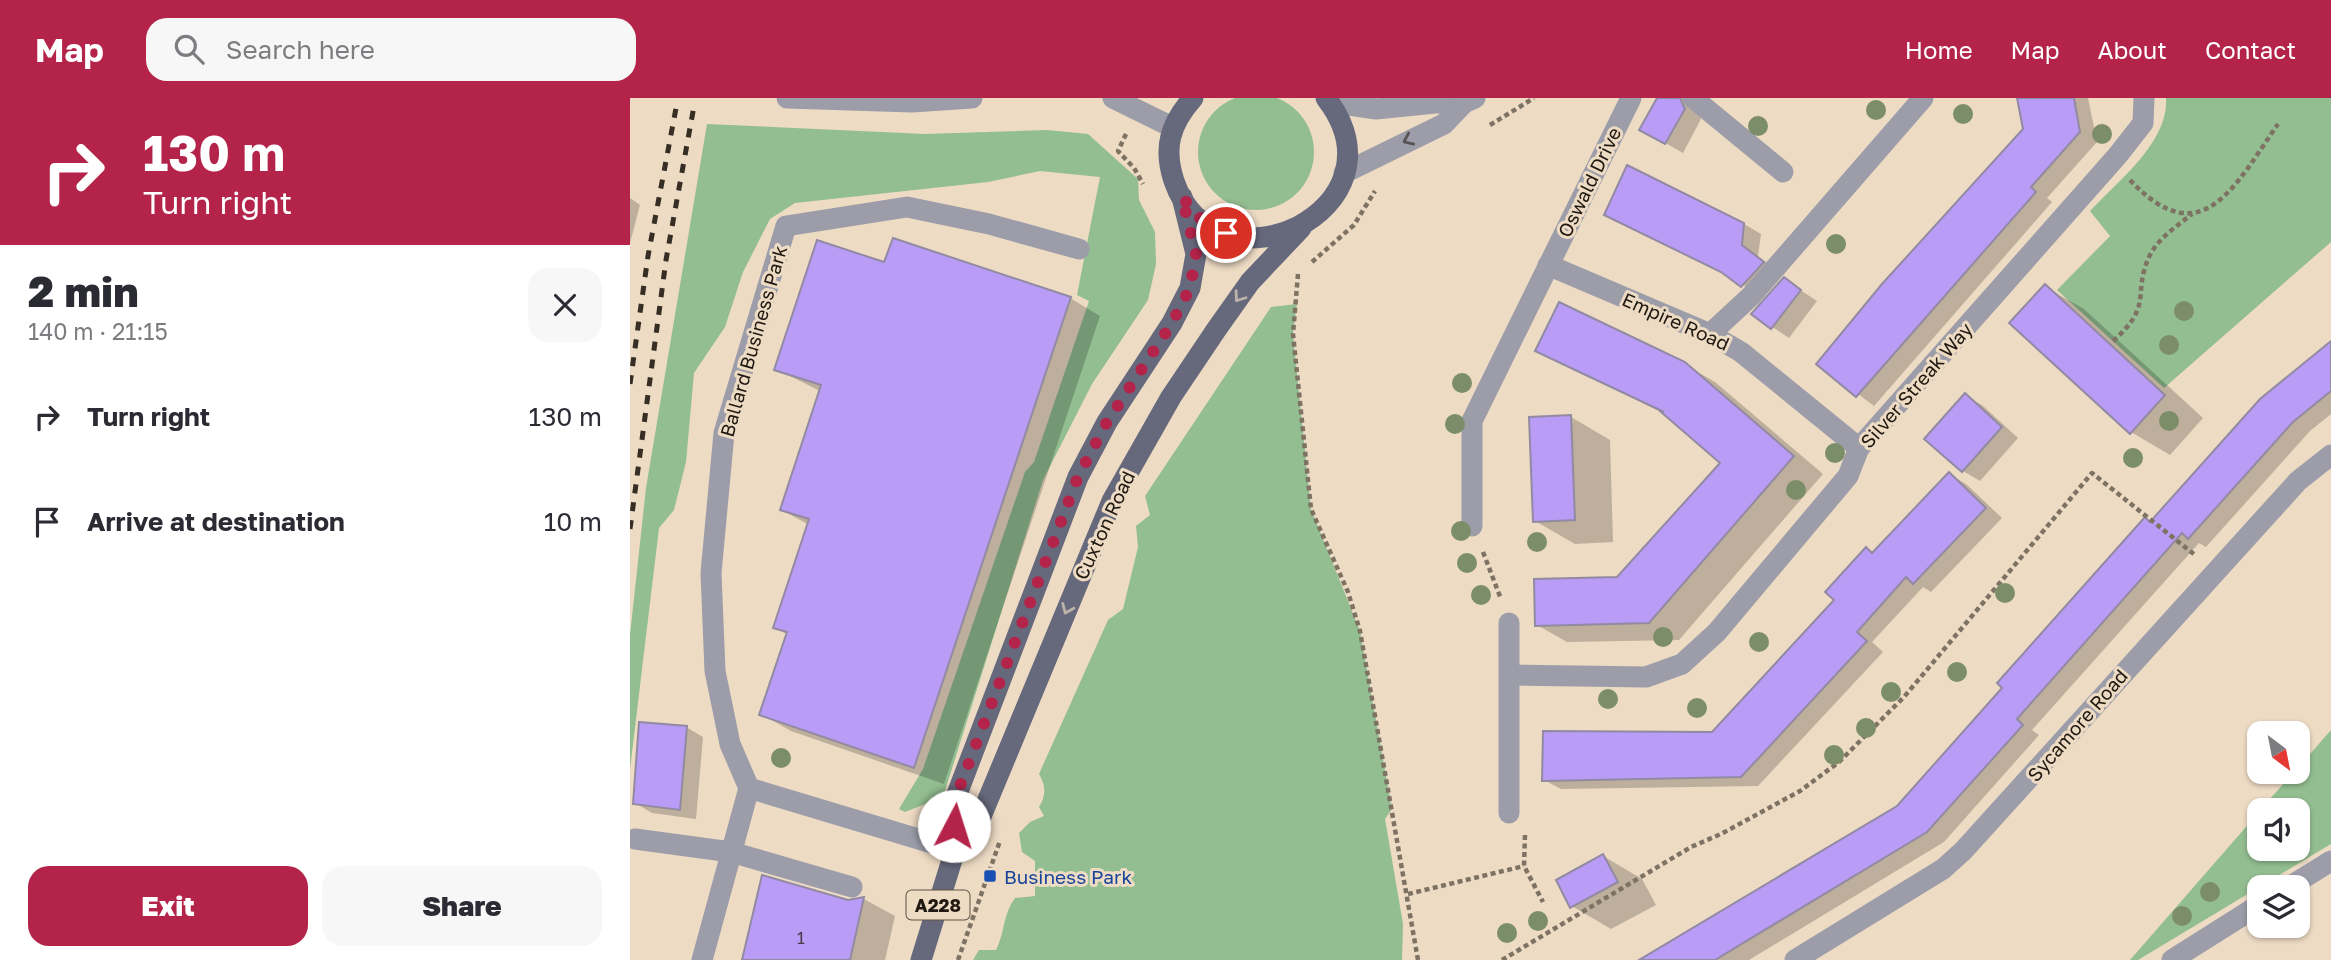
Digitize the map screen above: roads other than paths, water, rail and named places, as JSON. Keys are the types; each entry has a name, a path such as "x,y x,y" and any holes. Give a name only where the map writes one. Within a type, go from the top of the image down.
{"main road":[{"path":"1172,127 1193,98"},
{"path":"1328,100 1346,142 1344,173"},
{"name":"Cuxton Road","path":"921,960 955,850 954,802 1062,513 1094,444 1172,323 1194,278 1196,248 1169,161 1172,127"},
{"name":"Cuxton Road","path":"955,850 982,814 1112,501 1150,432 1250,282 1301,228 1332,200 1344,173"},
{"path":"1182,197 1201,219 1237,236 1268,237 1301,228"}],"street":[{"path":"789,99 912,102 972,98"},
{"path":"1113,98 1172,127"},
{"name":"Oswald Drive","path":"1472,526 1472,421 1631,98"},
{"path":"1693,98 1783,172"},
{"path":"1710,334 1751,296 1923,98"},
{"name":"Silver Streak Way","path":"1510,676 1646,677 1682,664 1717,632 1848,476 1859,448 2118,155 2143,123 2144,98"},
{"path":"1328,100 1377,110 1470,101"},
{"path":"1344,173 1444,124 1470,101"},
{"name":"Ballard Business Park","path":"749,788 730,744 715,671 711,573 724,433 786,226 907,207 989,224 1079,249"},
{"name":"Empire Road","path":"1548,265 1710,334 1741,352 1859,448"},
{"name":"Sycamore Road","path":"1795,960 1943,869 1963,851 2214,570 2298,481 2331,455"},
{"path":"1509,623 1509,813"},
{"path":"702,960 749,788 955,850"},
{"path":"635,839 731,852 852,887"},
{"path":"2308,875 2331,861"},
{"path":"2172,960 2247,913"}],"railway":[{"path":"630,384 648,256 677,103"},
{"path":"630,529 666,260 694,106"}],"place":[{"name":"Business Park","path":"990,876"}]}
